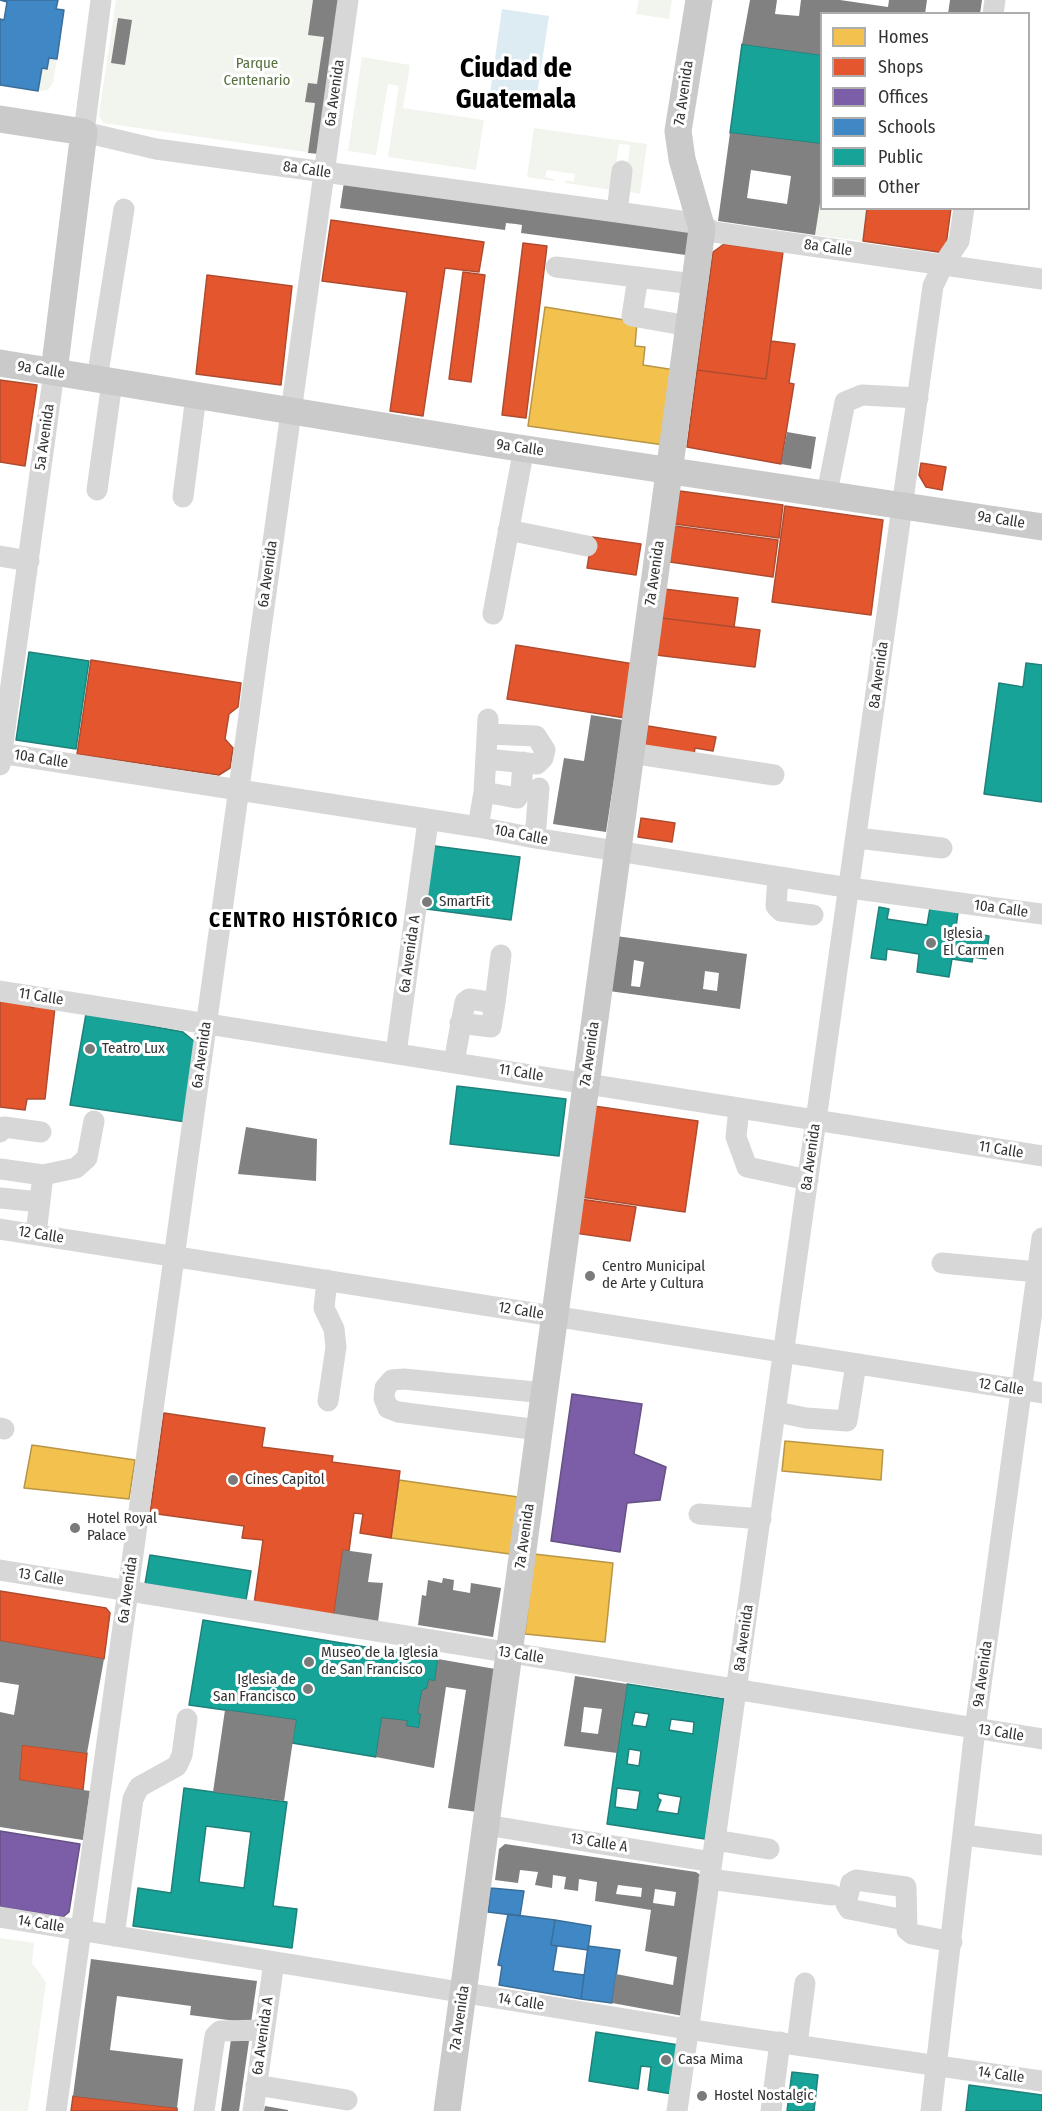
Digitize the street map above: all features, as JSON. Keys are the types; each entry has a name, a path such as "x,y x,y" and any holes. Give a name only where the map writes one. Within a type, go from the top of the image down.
{"main road":[{"name":"7a Avenida","path":"447,2111 694,284 700,224 684,165 678,131 699,0"},
{"name":"8a Calle","path":"0,119 84,132"},
{"name":"5a Avenida","path":"54,372 84,132"},
{"name":"9a Calle","path":"0,363 291,412 1042,527"}],"street":[{"name":"5a Avenida","path":"84,132 101,0"},
{"name":"6a Avenida","path":"56,2111 348,0"},
{"name":"8a Calle","path":"84,132 156,148 700,224 714,232 1042,279"},
{"path":"617,212 622,171"},
{"path":"97,490 105,380 124,209"},
{"name":"8a Avenida","path":"677,2111 777,1412 933,286 943,265 959,241 964,210"},
{"path":"556,267 694,284"},
{"path":"638,277 633,316 688,326"},
{"name":"5a Avenida","path":"1,757 54,372"},
{"path":"827,493 845,402 862,395 918,398"},
{"path":"183,497 196,396"},
{"path":"493,614 524,448"},
{"path":"508,531 587,546"},
{"path":"0,556 28,561"},
{"path":"478,827 484,792 486,759 488,727 536,736 545,750 543,758 537,764 486,759"},
{"path":"631,753 774,775"},
{"name":"10a Calle","path":"1,757 238,789 778,877 1042,914"},
{"path":"484,792 517,798 521,791 523,762"},
{"path":"535,838 539,788"},
{"name":"6a Avenida A","path":"396,1053 428,821"},
{"path":"857,838 942,848"},
{"path":"778,877 776,906 782,911 813,915"},
{"path":"454,1062 460,1023 491,1027 501,955"},
{"name":"11 Calle","path":"0,990 1042,1156"},
{"path":"739,1108 736,1137 747,1167 808,1180"},
{"path":"0,1169 43,1175 76,1168 87,1158 94,1121"},
{"path":"0,1132 4,1127 41,1132"},
{"path":"36,1234 43,1175"},
{"path":"0,1198 39,1202"},
{"name":"12 Calle","path":"0,1229 1042,1393"},
{"name":"9a Avenida","path":"931,2111 938,2066 975,1729 1042,1238"},
{"path":"942,1263 1037,1272"},
{"path":"327,1280 324,1308 334,1329 336,1347 328,1401"},
{"path":"777,1412 806,1418 847,1420 856,1364"},
{"path":"539,1430 398,1412 388,1408 384,1398 385,1388 392,1380 404,1379 545,1393"},
{"path":"699,1514 761,1519"},
{"name":"13 Calle","path":"0,1570 128,1591 356,1623 509,1653 1042,1739"},
{"path":"114,1936 134,1799 139,1787 177,1766 182,1755 187,1719"},
{"name":"13 Calle A","path":"486,1825 832,1895"},
{"path":"964,1835 1042,1845"},
{"path":"715,1840 769,1849"},
{"name":"14 Calle","path":"0,1917 687,2029 1042,2081"},
{"path":"905,1920 907,1930 912,1934 952,1942"},
{"name":"6a Avenida A","path":"253,2111 274,1962"},
{"path":"771,2111 806,1983"},
{"path":"204,2111 215,2036 220,2031 264,2030"},
{"path":"256,2085 347,2100"}],"green space":[{"name":"Parque Centenario","path":"116,0 342,0 320,154 103,123 99,115"},
{"path":"639,0 672,0 669,19 636,14"},
{"path":"362,57 410,65 403,108 484,120 476,170 388,157 399,86 388,84 376,155 348,151"},
{"path":"49,58 57,59 53,83 48,90 38,91 42,68 47,69"},
{"path":"534,128 647,144 640,194 624,191 630,145 619,144 612,190 565,183 566,180 574,182 575,174 547,170 545,177 554,179 554,181 527,177"},
{"path":"820,198 820,210 867,210 863,241 815,235"},
{"path":"0,1938 34,1943 32,1963 46,1982 28,2111 0,2111"}],"shaded area":[{"path":"502,9 549,16 536,101 490,94"}],"building: Homes":[{"path":"545,307 637,322 635,346 645,347 643,365 675,370 664,445 528,426"},
{"path":"785,1441 883,1450 881,1480 782,1471"},
{"path":"32,1445 135,1460 129,1499 24,1488"},
{"path":"399,1480 518,1497 510,1554 391,1538"},
{"path":"534,1554 613,1563 605,1642 525,1634"}],"building: Shops":[{"path":"867,210 951,210 945,253 863,241"},
{"path":"331,220 484,242 479,272 445,268 423,416 390,411 407,292 322,281"},
{"path":"523,243 547,246 526,418 502,415"},
{"path":"724,244 783,252 766,379 697,370 713,252"},
{"path":"463,272 485,275 471,382 449,379"},
{"path":"207,275 292,286 281,385 196,374"},
{"path":"771,341 795,344 789,383 794,384 781,464 687,447 697,370 766,379"},
{"path":"0,380 37,385 25,466 0,462"},
{"path":"921,463 946,467 942,490 926,487 919,475"},
{"path":"680,491 783,505 779,538 675,524"},
{"path":"785,506 883,520 871,615 772,602"},
{"path":"675,526 778,540 773,577 670,562"},
{"path":"592,537 641,544 636,575 587,568"},
{"path":"664,589 738,598 734,627 661,618"},
{"path":"661,618 760,630 755,667 656,655"},
{"path":"516,645 634,664 625,718 507,699"},
{"path":"91,660 241,683 238,707 229,714 225,739 233,748 230,768 219,775 77,754"},
{"path":"648,726 716,737 713,751 695,748 692,768 643,760"},
{"path":"641,818 675,823 672,842 638,837"},
{"path":"0,1000 17,1000 33,1008 34,1005 55,1007 45,1099 27,1099 25,1110 0,1107"},
{"path":"587,1105 698,1121 685,1212 574,1196"},
{"path":"573,1198 636,1207 630,1241 568,1232"},
{"path":"164,1413 265,1428 262,1447 333,1456 332,1462 400,1471 391,1538 360,1533 363,1514 354,1513 349,1551 343,1550 334,1615 254,1604 263,1540 242,1538 244,1526 150,1513"},
{"path":"0,1591 106,1608 110,1613 104,1659 0,1641"},
{"path":"22,1745 87,1753 83,1790 19,1780"},
{"path":"73,2096 177,2108 177,2111 71,2111"}],"building: Offices":[{"path":"572,1394 642,1404 634,1454 666,1467 660,1500 627,1503 620,1552 551,1541"},
{"path":"0,1831 80,1844 69,1912 63,1917 0,1907"}],"building: Schools":[{"path":"0,0 58,0 56,9 64,10 57,59 49,58 47,69 42,68 38,91 0,85 0,19 4,20 7,2"},
{"path":"491,1888 524,1891 520,1916 488,1912"},
{"path":"508,1914 555,1920 551,1945 557,1946 553,1971 584,1975 581,1999 499,1985 502,1966 498,1965"},
{"path":"555,1920 591,1926 588,1950 551,1945"},
{"path":"588,1946 620,1950 612,2003 581,1999"}],"building: Public":[{"path":"742,44 820,55 820,144 730,133"},
{"path":"29,652 89,661 76,749 16,740"},
{"path":"1026,663 1042,665 1042,802 984,794 999,683 1023,687"},
{"path":"427,845 520,857 511,920 419,908"},
{"name":"Iglesia El Carmen","path":"879,907 889,909 887,919 927,925 930,908 958,912 956,928 989,936 986,959 973,957 972,962 952,959 949,977 917,972 919,954 887,949 886,960 871,958"},
{"path":"86,1014 183,1032 195,1042 186,1122 70,1105"},
{"path":"457,1086 566,1099 559,1156 450,1144"},
{"path":"150,1555 251,1571 246,1600 145,1584"},
{"name":"Iglesia de San Francisco","path":"203,1620 438,1659 435,1681 429,1680 427,1688 422,1691 418,1713 421,1714 419,1728 406,1726 407,1721 382,1718 376,1757 292,1743 296,1720 189,1705"},
{"path":"627,1684 724,1699 705,1839 607,1824","holes":["635,1712 649,1714 646,1727 632,1725","671,1719 694,1722 693,1734 669,1730","629,1749 641,1751 639,1766 627,1764","617,1788 640,1791 637,1810 615,1807","658,1793 681,1797 678,1814 657,1811 661,1800 658,1798"]},
{"path":"184,1788 287,1802 273,1906 297,1909 292,1948 133,1926 138,1888 171,1893","holes":["206,1826 251,1832 244,1888 199,1882"]},
{"path":"596,2032 679,2045 672,2094 648,2090 651,2067 641,2066 638,2089 589,2081"},
{"path":"792,2072 818,2075 814,2111 787,2111"},
{"path":"969,2085 1042,2095 1042,2111 966,2111"}],"building: Other":[{"path":"313,0 342,0 320,154 308,153 315,103 305,102 308,83 317,84 324,37 308,35"},
{"path":"750,0 777,0 775,14 799,16 801,0 840,0 888,7 889,0 927,0 925,12 820,12 820,55 742,44"},
{"path":"950,0 982,0 980,12 948,12"},
{"path":"118,18 132,20 125,65 111,63"},
{"path":"730,133 820,144 820,203 815,235 718,221","holes":["751,170 791,176 787,204 747,198"]},
{"path":"344,182 690,230 686,255 521,233 522,225 516,224 506,223 505,230 340,208"},
{"path":"787,432 816,437 811,469 781,464"},
{"path":"591,715 623,720 606,832 553,824 564,758 584,761"},
{"path":"616,936 747,954 740,1009 609,991","holes":["634,960 644,962 640,987 631,986","705,971 719,973 717,991 703,989"]},
{"path":"246,1127 317,1139 316,1181 238,1174"},
{"path":"343,1550 372,1554 368,1582 383,1583 378,1622 334,1615"},
{"path":"443,1578 454,1580 453,1590 470,1593 471,1583 501,1588 493,1637 418,1625 422,1595 426,1596 428,1580 442,1583"},
{"path":"0,1641 104,1659 87,1753 22,1745 19,1780 90,1791 83,1840 0,1827 0,1712 14,1715 19,1685 0,1682"},
{"path":"438,1659 501,1670 477,1812 448,1808 466,1690 446,1687 434,1768 376,1757 382,1718 407,1721 406,1726 419,1728 421,1714 418,1713 422,1691 427,1688 429,1680 435,1681"},
{"path":"575,1676 627,1684 617,1753 564,1746","holes":["584,1707 602,1709 598,1734 581,1732"]},
{"path":"225,1710 296,1720 284,1801 213,1792"},
{"path":"505,1844 696,1872 705,1878 683,2016 612,2003 616,1974 673,1985 677,1957 645,1951 651,1910 595,1901 597,1882 579,1879 578,1891 564,1889 566,1877 553,1875 552,1888 535,1885 538,1872 520,1870 518,1883 495,1880 499,1849","holes":["618,1885 642,1888 641,1897 616,1894","655,1889 676,1892 674,1906 653,1903"]},
{"path":"91,1959 257,1981 251,2023 190,2015 191,2006 117,1996 110,2050 183,2059 177,2108 73,2096"},
{"path":"232,2032 250,2034 239,2111 221,2111"},
{"path":"265,2106 288,2110 288,2111 264,2111"}],"place":[{"name":"SmartFit","path":"427,902"},
{"name":"Iglesia El Carmen","path":"931,943"},
{"name":"Teatro Lux","path":"90,1049"},
{"name":"Centro Municipal de Arte y Cultura","path":"590,1276"},
{"name":"Cines Capitol","path":"233,1480"},
{"name":"Hotel Royal Palace","path":"75,1528"},
{"name":"Museo de la Iglesia de San Francisco","path":"309,1662"},
{"name":"Iglesia de San Francisco","path":"308,1689"},
{"name":"Casa Mima","path":"666,2060"},
{"name":"Hostel Nostalgic","path":"702,2096"}],"district":[{"name":"Ciudad de Guatemala","path":"516,84"},
{"name":"CENTRO HISTÓRICO","path":"304,921"}]}
